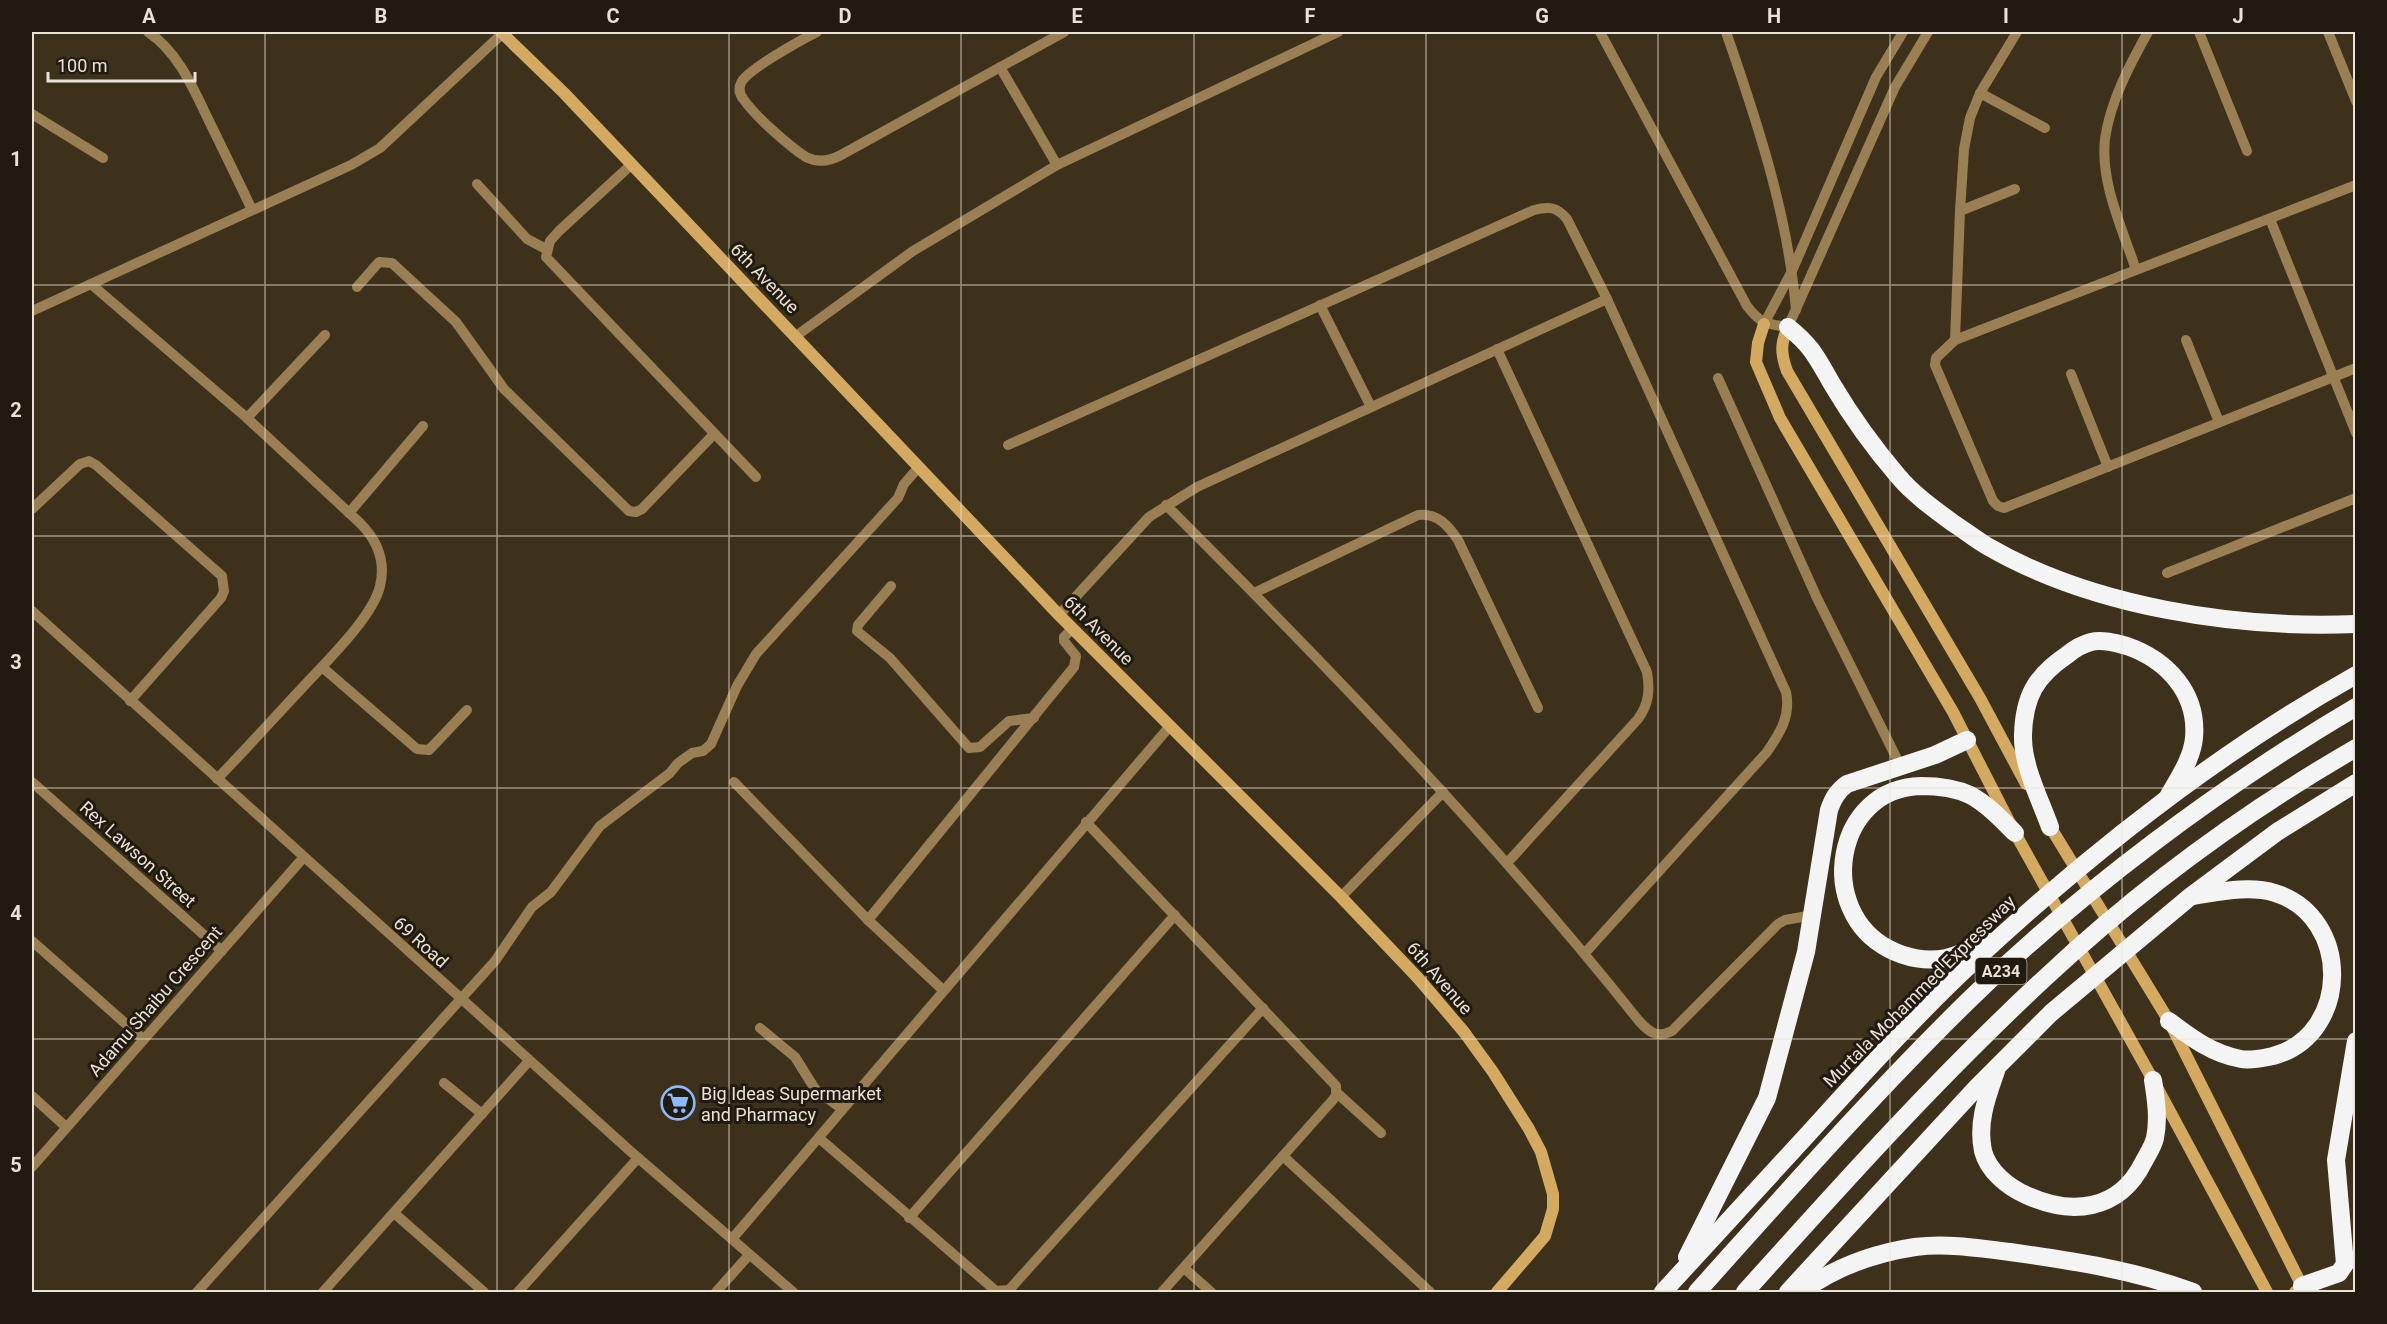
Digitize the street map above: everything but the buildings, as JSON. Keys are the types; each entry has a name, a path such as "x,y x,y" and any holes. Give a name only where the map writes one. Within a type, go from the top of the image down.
{"highway":[{"path":"1792,319 1803,339 1816,354 1832,384 1899,479 1933,508 1986,546 2043,574 2115,599 2226,619 2306,626 2355,624"},
{"path":"2050,827 2028,766 2022,737 2026,707 2037,680 2051,666 2072,651 2092,642 2115,642 2141,651 2165,667 2181,683 2192,710 2194,739 2188,760 2166,800"},
{"name":"Murtala Mohammed Expressway","path":"1663,1293 1902,1032 2002,937 2095,855 2166,800 2251,740 2355,675"},
{"name":"A234","path":"1697,1293 1774,1206 1970,999 2061,918 2152,845 2243,778 2355,707"},
{"path":"1676,1278 1767,1098 1806,952 1829,810 1833,799 1847,784 1901,767 1967,740"},
{"name":"A234","path":"1745,1293 1887,1135 2047,976 2144,893 2234,827 2355,748"},
{"path":"1788,1293 1896,1174 1998,1066 2051,1014 2191,896 2277,832 2355,783"},
{"path":"2002,937 1945,958 1925,959 1902,956 1882,945 1865,931 1852,914 1844,892 1842,867 1847,841 1858,819 1872,804 1888,794 1910,786 1941,787 1969,795 1986,806 2015,833"},
{"path":"2169,1021 2207,1048 2224,1055 2244,1060 2264,1058 2282,1053 2299,1043 2316,1026 2325,1010 2330,992 2333,973 2330,951 2323,931 2311,915 2294,902 2274,892 2239,889 2191,896"},
{"path":"2298,1289 2339,1273 2345,1264 2336,1160 2353,1066 2355,1041"},
{"path":"1998,1066 1985,1101 1981,1126 1983,1152 1995,1173 2012,1188 2036,1199 2061,1206 2087,1208 2116,1197 2139,1172 2155,1141 2158,1121 2153,1080"},
{"path":"1801,1293 1828,1276 1874,1255 1926,1246 1966,1246 2090,1264 2161,1280 2193,1293"}],"main road":[{"name":"6th Avenue","path":"502,32 632,164 1072,629 1341,897 1418,978 1464,1032 1514,1104 1541,1152 1553,1194 1550,1223 1539,1244 1497,1293"},
{"path":"1792,319 1782,340 1781,354 1787,371 1980,698 2066,855 2169,1021 2298,1289"},
{"path":"1764,324 1758,343 1756,362 1780,418 1967,740 2015,833 2153,1080 2267,1293"}],"street":[{"path":"148,32 159,39 182,68 252,210"},
{"path":"32,312 351,165 380,148 502,32"},
{"path":"810,33 750,72 740,84 740,91 744,100 773,130 807,158 822,161 842,155 1064,32"},
{"path":"796,336 913,251 1057,165 1338,32"},
{"path":"1600,32 1747,306 1764,324 1792,319"},
{"path":"1726,32 1759,135 1792,271 1792,319"},
{"path":"1764,324 1792,271 1876,77 1904,32"},
{"path":"1792,319 1895,87 1928,32"},
{"path":"1955,340 1964,149 1970,118 1980,93 2017,32"},
{"path":"2136,270 2110,190 2105,141 2115,101 2148,32"},
{"path":"2199,32 2247,152"},
{"path":"2328,32 2355,101"},
{"path":"1000,67 1057,165"},
{"path":"1980,93 2045,128"},
{"path":"32,114 103,158"},
{"path":"632,164 559,231 546,249 546,257 756,477"},
{"path":"477,184 527,239 546,249"},
{"path":"2355,185 1955,340 1940,353 1935,365 1993,501 1998,506 2004,507 2355,368"},
{"path":"1960,211 2015,189"},
{"path":"1008,445 1534,210 1551,207 1560,210 1567,219 1607,298 1786,692 1788,710 1783,725 1767,752 1585,953"},
{"path":"2271,219 2355,433"},
{"path":"357,286 379,262 392,263 456,322 504,389 629,511 636,512 642,509 714,434"},
{"path":"91,284 247,418 349,513 376,543 382,563 377,597 365,615 322,666 218,779"},
{"path":"1059,615 1139,528 1166,505 1197,487 1607,298"},
{"path":"1320,305 1371,407"},
{"path":"247,418 326,335"},
{"path":"2186,340 2219,423"},
{"path":"1497,349 1647,672 1650,686 1645,709 1638,719 1508,862"},
{"path":"2071,374 2109,467"},
{"path":"1718,378 1817,598 1901,767"},
{"path":"349,513 423,426"},
{"path":"32,509 85,461 96,465 222,576 224,591 220,598 130,700"},
{"path":"197,1293 460,998 495,962 532,907 550,892 600,826 670,773 678,763 692,753 703,751 711,744 737,686 756,654 898,498 904,484 918,468"},
{"path":"2167,573 2355,498"},
{"path":"1166,505 1254,593 1508,862 1647,1030 1654,1035 1663,1035 1672,1031 1778,924 1785,920 1813,915"},
{"path":"1254,593 1418,515 1434,517 1447,525 1458,540 1538,708"},
{"path":"891,586 858,625 857,632 890,658 969,748 980,747 1009,721 1034,718"},
{"name":"69 Road","path":"32,611 303,858 638,1158 793,1293"},
{"path":"868,920 1074,667 1076,656 1064,639 1072,629"},
{"path":"322,666 417,749 429,750 467,710"},
{"path":"732,1239 1170,726"},
{"name":"Rex Lawson Street","path":"32,782 222,951"},
{"path":"734,782 868,920 943,990"},
{"path":"1341,897 1443,792"},
{"path":"1086,822 1333,1082 1336,1092 1381,1133"},
{"name":"Adamu Shaibu Crescent","path":"32,1167 303,858"},
{"path":"909,1218 1175,915"},
{"path":"32,941 143,1039"},
{"path":"819,1138 996,1291 1009,1290 1263,1008"},
{"path":"760,1028 795,1057 815,1089 842,1109"},
{"path":"323,1293 529,1060"},
{"path":"444,1083 482,1114"},
{"path":"1162,1293 1331,1102 1336,1092"},
{"path":"32,1096 66,1127"},
{"path":"1283,1156 1430,1293"},
{"path":"518,1293 638,1158"},
{"path":"394,1213 484,1293"},
{"path":"716,1293 749,1255"},
{"path":"1184,1268 1211,1293"}],"place":[{"name":"Big Ideas Supermarket and Pharmacy","path":"678,1103"}]}
